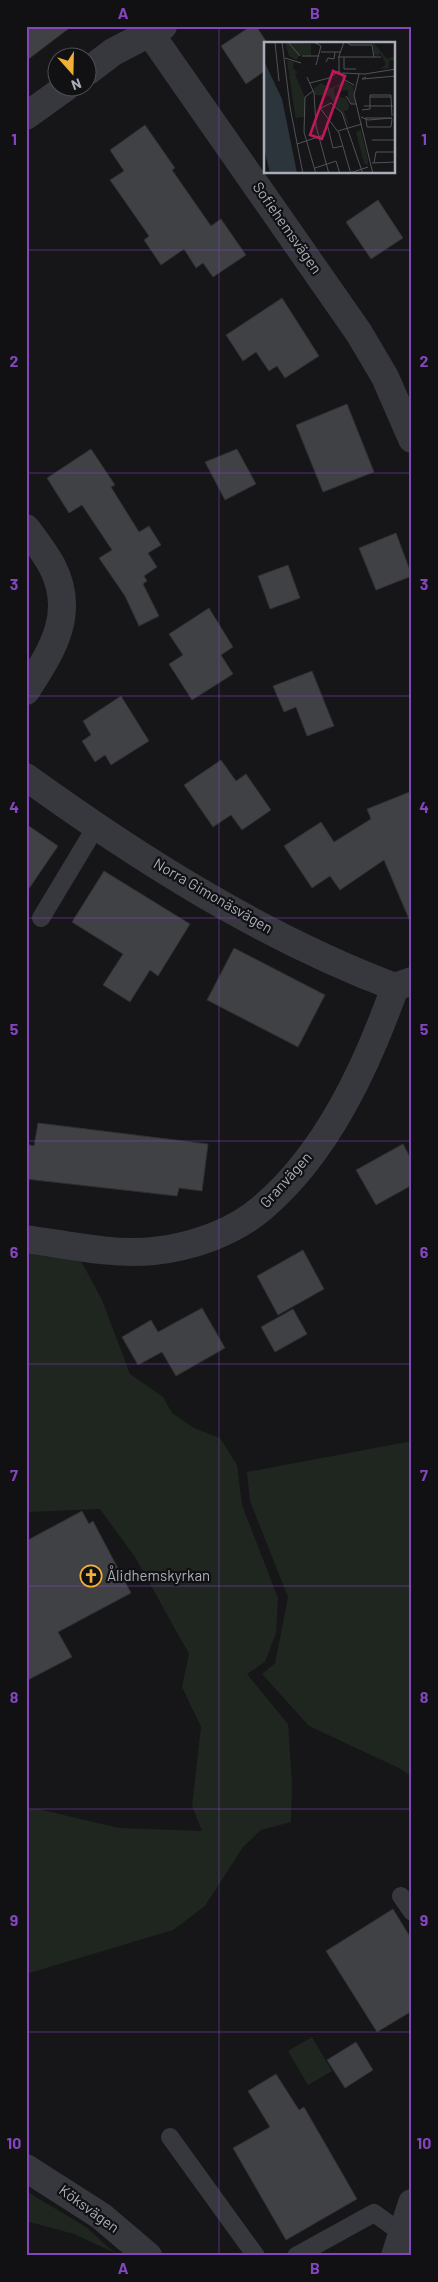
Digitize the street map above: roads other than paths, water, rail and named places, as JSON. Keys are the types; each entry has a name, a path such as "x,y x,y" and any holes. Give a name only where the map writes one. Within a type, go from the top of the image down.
{"street":[{"path":"98,63 113,52 153,29"},
{"name":"Sofiehemsvägen","path":"153,29 359,333 388,384 412,438"},
{"path":"26,116 51,98"},
{"path":"26,528 52,566 60,587 62,610 58,638 26,691"},
{"name":"Norra Gimonäsvägen","path":"26,777 211,899 323,957 403,984"},
{"name":"Granvägen","path":"26,1239 119,1251 153,1251 210,1238 235,1226 261,1209 285,1186 325,1133 363,1065 403,984"},
{"name":"Köksvägen","path":"26,2168 101,2216 148,2256"},
{"path":"399,2245 412,2203"}],"lane":[{"path":"41,918 97,825"},
{"path":"401,1896 412,1912"},
{"path":"170,2137 256,2256"},
{"path":"296,2256 374,2213 399,2245"}],"place":[{"name":"Ålidhemskyrkan","path":"91,1576"}]}
